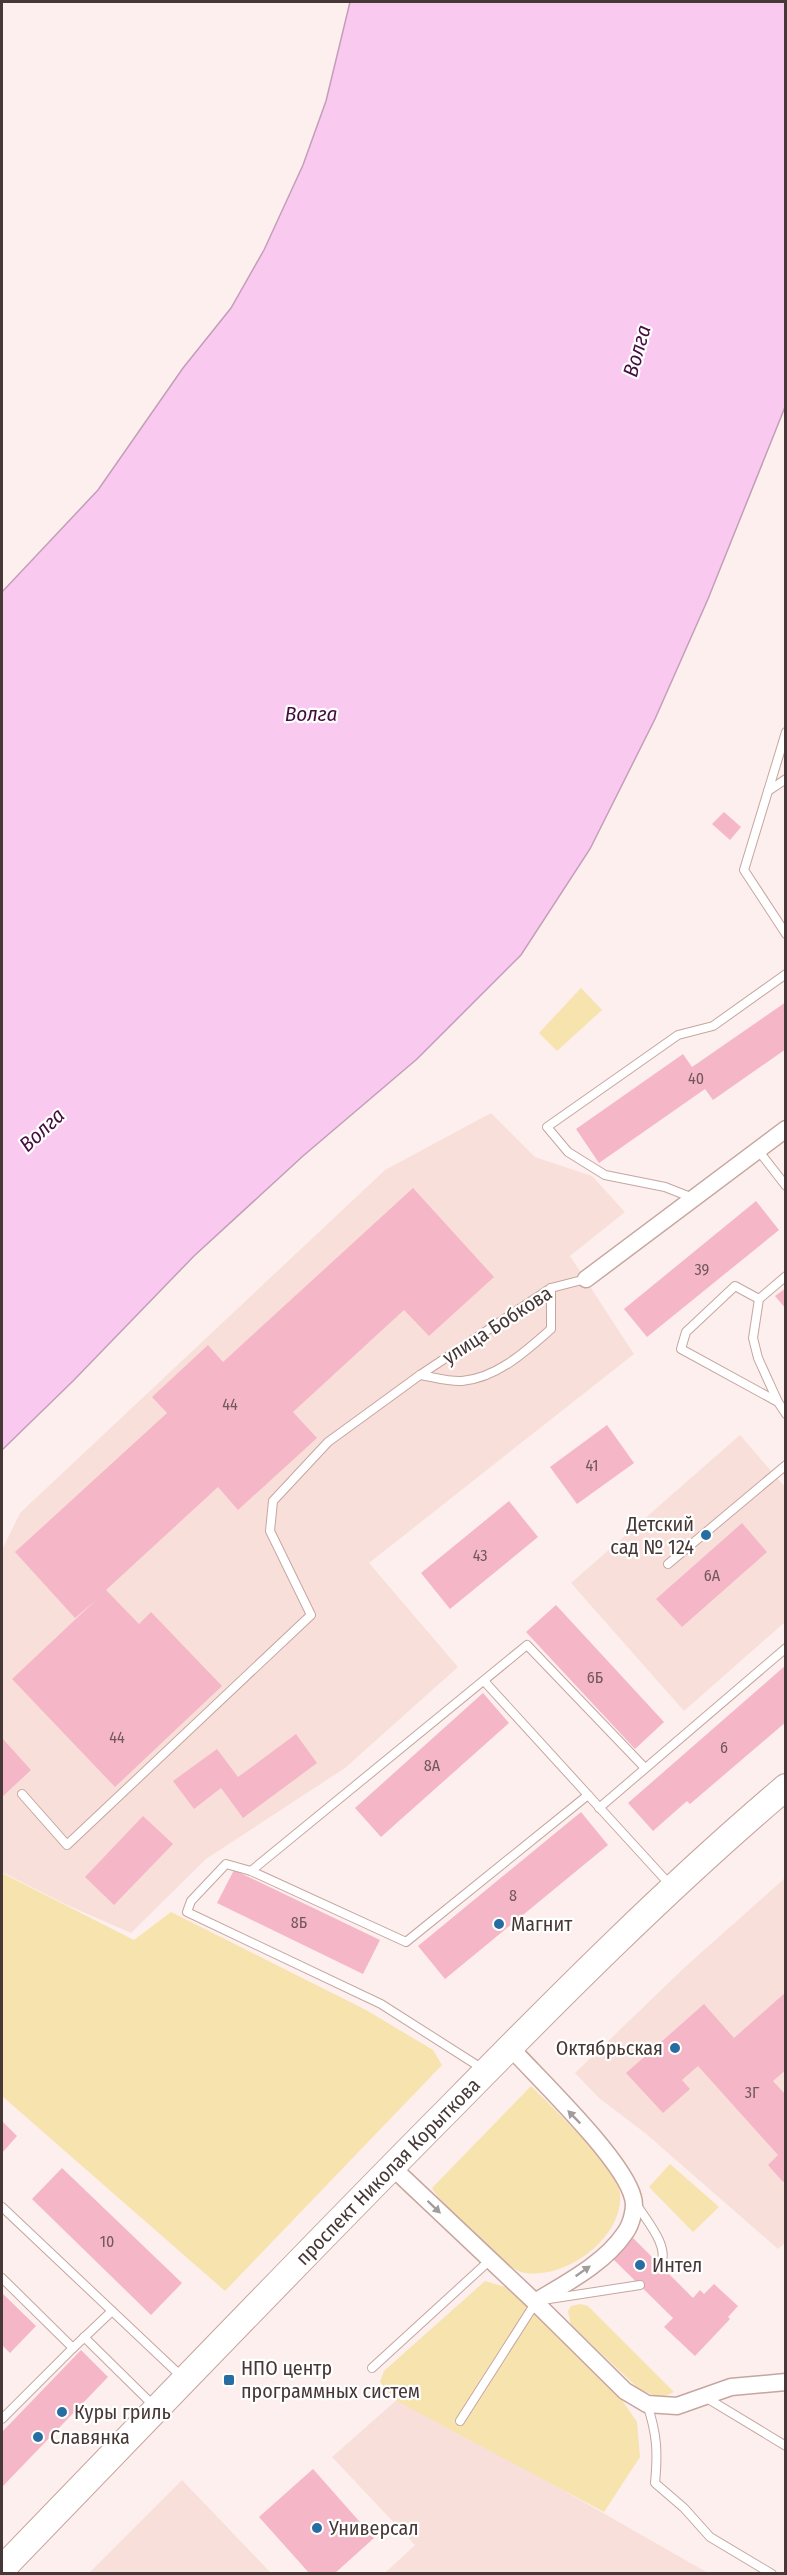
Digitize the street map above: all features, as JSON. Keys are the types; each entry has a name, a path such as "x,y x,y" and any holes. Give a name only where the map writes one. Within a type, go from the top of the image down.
{"main road":[{"name":"проспект Николая Корыткова","path":"4,2561 157,2409 510,2047 673,1887 786,1787"}],"street":[{"name":"улица Бобкова","path":"586,1279 786,1130"},
{"path":"510,2047 586,2129 618,2169 634,2199 632,2216 625,2233 607,2253 568,2282 535,2302"},
{"path":"392,2167 625,2391 647,2404 677,2406 731,2387 786,2382"}],"lane":[{"path":"786,732 744,870 786,934"},
{"path":"768,791 786,779"},
{"path":"693,1198 665,1187 605,1175 568,1152 547,1127 678,1035 713,1026 786,974"},
{"path":"758,1150 786,1186"},
{"path":"786,1276 759,1299 753,1338 758,1358 786,1414"},
{"name":"улица Бобкова","path":"22,1794 67,1845 310,1615 270,1531 273,1501 328,1442 420,1375 551,1288 586,1279"},
{"path":"759,1299 735,1286 686,1332 681,1349 778,1402"},
{"path":"420,1375 461,1381 492,1373 527,1350 550,1329 551,1288"},
{"path":"668,1564 786,1465"},
{"path":"251,1871 527,1645 645,1768"},
{"path":"599,1808 786,1648"},
{"path":"484,1681 673,1887"},
{"path":"486,2072 381,2004 187,1912 191,1901 226,1864 251,1871 406,1942 588,1795"},
{"path":"634,2199 662,2247 664,2259 660,2265"},
{"path":"2,2207 185,2380"},
{"path":"372,2368 489,2261"},
{"path":"2,2278 72,2348"},
{"path":"460,2421 535,2302 640,2285"},
{"path":"2,2419 112,2311"},
{"path":"84,2337 157,2409"},
{"path":"705,2397 786,2446"},
{"path":"647,2404 655,2428 657,2445 655,2483 684,2508 710,2538 772,2574"}],"shaded area":[{"path":"581,988 602,1010 557,1051 539,1033"},
{"path":"491,1113 535,1157 592,1176 625,1212 570,1256 634,1354 369,1563 458,1667 345,1768 206,1859 131,1933 67,1905 2,1872 2,1550 20,1513 385,1170"},
{"name":"Детский сад № 124","path":"740,1435 785,1487 785,1622 684,1711 571,1583"},
{"path":"2,1873 134,1940 171,1912 366,2010 433,2050 442,2065 225,2291 2,2096"},
{"path":"785,1878 785,2243 778,2249 645,2133 599,2098 575,2073 685,1967"},
{"path":"531,2086 607,2166 615,2177 620,2196 617,2214 609,2232 595,2247 578,2260 559,2269 540,2273 521,2272 501,2259 459,2221 432,2188"},
{"path":"670,2164 719,2207 693,2232 649,2187"},
{"path":"485,2281 505,2287 543,2319 622,2400 637,2422 640,2457 604,2512 395,2400 380,2382 384,2371"},
{"path":"580,2304 588,2306 674,2392 661,2398 639,2389 571,2325 568,2311 571,2306"},
{"path":"400,2397 708,2573 385,2573 415,2545 332,2457"},
{"path":"182,2480 271,2573 89,2573"}],"water":[{"name":"Волга","path":"350,2 785,2 785,407 708,599 655,719 590,849 521,955 417,1059 303,1156 194,1256 73,1381 2,1450 2,592 98,490 183,368 231,308 264,250 303,165 326,101"}],"building":[{"path":"724,812 741,827 730,840 712,824"},
{"path":"786,1002 786,1049 713,1100 705,1089 599,1163 576,1129 683,1054 692,1067"},
{"path":"413,1188 494,1277 429,1336 404,1310 293,1412 317,1438 238,1510 218,1487 106,1590 139,1624 151,1612 222,1686 115,1787 12,1679 97,1599 75,1618 15,1552 167,1413 152,1397 208,1345 223,1362"},
{"path":"756,1201 779,1230 647,1337 624,1309"},
{"path":"786,1288 786,1309 775,1296"},
{"path":"607,1425 634,1463 577,1504 550,1467"},
{"path":"509,1501 538,1537 450,1609 421,1573"},
{"path":"742,1523 767,1552 682,1627 656,1599"},
{"path":"556,1605 664,1722 635,1749 526,1632"},
{"path":"786,1665 786,1722 690,1804 687,1801 653,1831 628,1803"},
{"path":"483,1693 509,1723 381,1837 355,1808"},
{"path":"296,1734 317,1763 243,1818 221,1788 194,1809 173,1781 217,1749 238,1777"},
{"path":"2,1738 31,1770 2,1797"},
{"path":"581,1812 608,1845 445,1979 418,1946"},
{"path":"143,1816 173,1844 114,1905 85,1877"},
{"path":"234,1870 380,1940 363,1974 217,1903"},
{"path":"786,1992 786,2070 773,2081 786,2095 786,2180 783,2182 768,2165 778,2155 698,2066 682,2080 690,2089 663,2113 626,2073 704,2004 734,2038"},
{"path":"2,2121 17,2136 2,2153"},
{"path":"62,2168 182,2283 151,2315 32,2199"},
{"path":"633,2238 693,2298 700,2290 704,2294 714,2284 738,2306 728,2317 730,2319 695,2356 664,2327 673,2318 613,2259"},
{"path":"2,2293 36,2326 10,2353 2,2345"},
{"path":"81,2350 108,2377 2,2487 2,2432"},
{"name":"Универсал","path":"313,2469 374,2538 334,2574 310,2574 259,2517"}],"place":[{"name":"Детский сад № 124","path":"706,1535"},
{"name":"Магнит","path":"499,1924"},
{"name":"Октябрьская","path":"675,2048"},
{"name":"Интел","path":"640,2265"},
{"name":"НПО центр программных систем","path":"229,2380"},
{"name":"Куры гриль","path":"62,2412"},
{"name":"Славянка","path":"38,2437"},
{"name":"Универсал","path":"317,2528"}]}
